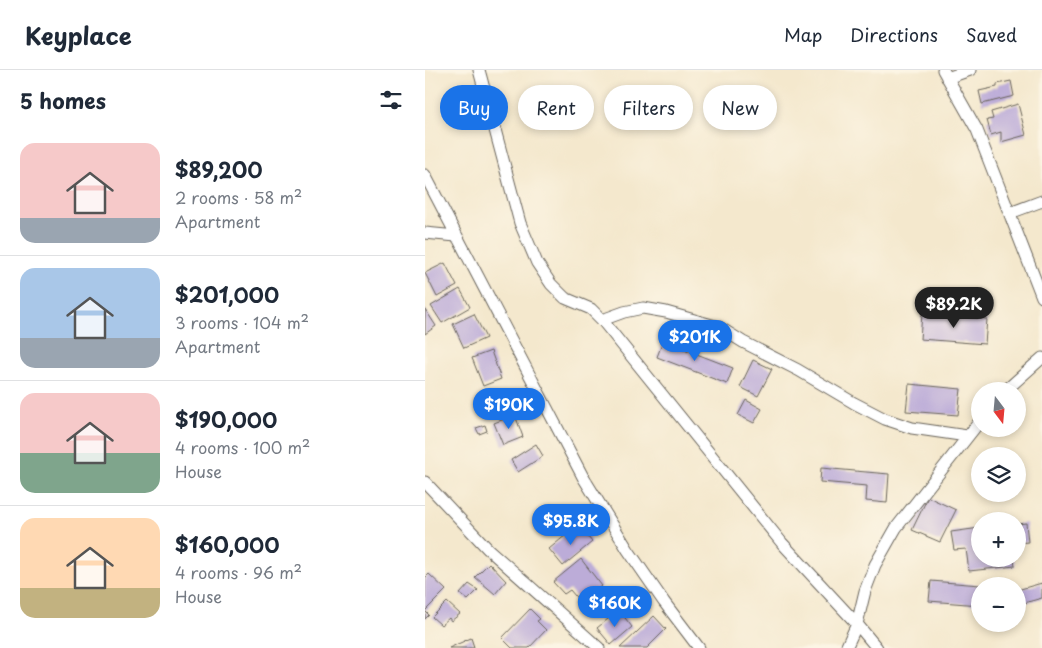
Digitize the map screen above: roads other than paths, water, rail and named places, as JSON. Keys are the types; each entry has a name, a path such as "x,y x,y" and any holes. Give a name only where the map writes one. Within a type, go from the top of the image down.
{"street":[{"path":"479,70 520,222 537,264 551,284 565,298 591,309 602,320 782,543 877,648"},
{"path":"970,70 945,74 977,130 1042,297"},
{"path":"425,176 583,477 628,550 699,648"},
{"path":"1010,213 1042,201"},
{"path":"425,233 456,236"},
{"path":"602,320 623,312 643,308 710,324 719,327 885,419 912,428 967,436"},
{"path":"1015,382 1042,358"},
{"path":"847,648 857,624 865,591 875,566 896,528 971,431"},
{"path":"425,482 488,549 599,648"}]}
